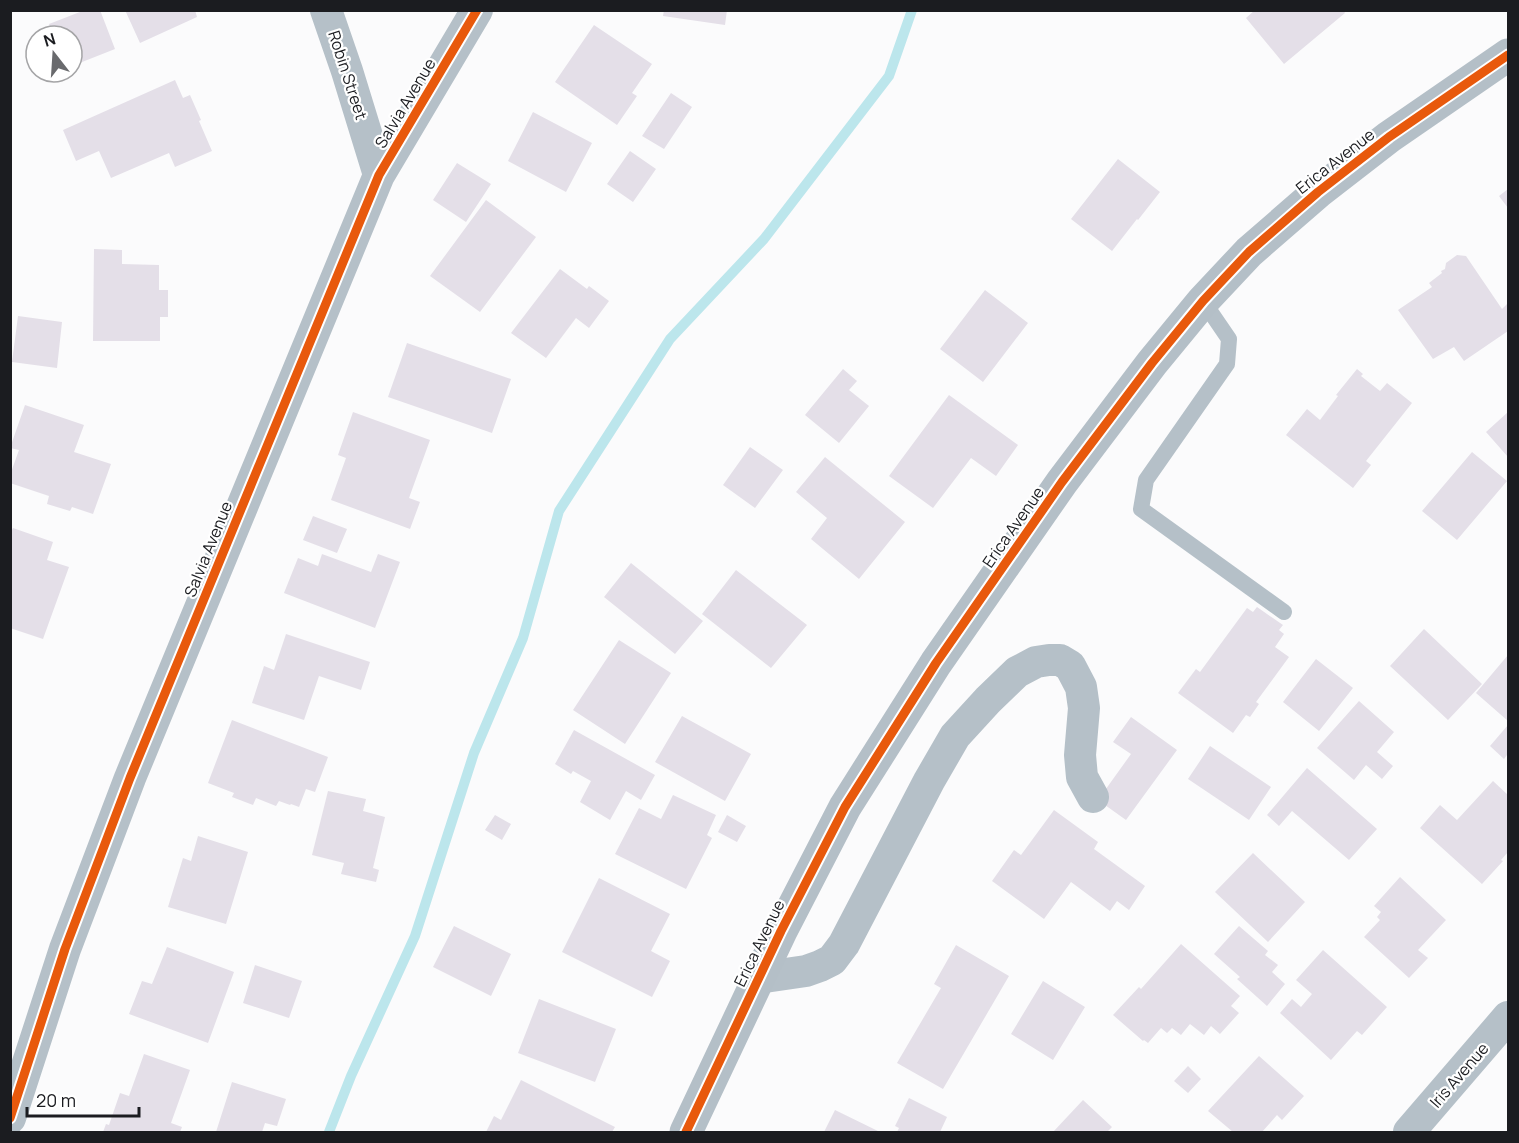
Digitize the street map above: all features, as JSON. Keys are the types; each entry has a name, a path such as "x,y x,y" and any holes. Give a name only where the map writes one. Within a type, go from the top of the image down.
{"street":[{"name":"Robin Street","path":"326,10 379,175"},
{"name":"Salvia Avenue","path":"10,1118 65,949 130,778 379,175 477,10"},
{"name":"Erica Avenue","path":"686,1132 758,978 845,807 936,663 1062,482 1152,363 1203,301 1249,252 1318,192 1389,137 1509,55"},
{"path":"758,978 806,971 832,960 844,944 955,736 988,699 1017,672 1036,662 1060,660 1070,666 1081,687 1084,708 1080,755 1082,777 1093,797"},
{"name":"Iris Avenue","path":"1409,1132 1509,1017"}],"lane":[{"path":"1203,301 1229,339 1227,364 1146,480 1141,509 1284,612"}],"building":[{"path":"85,10 100,10 115,49 84,61 84,24 49,24"},
{"path":"125,10 195,10 197,17 140,43"},
{"path":"664,10 727,10 725,25 663,16"},
{"path":"1255,10 1343,10 1345,13 1284,64 1246,18"},
{"path":"594,25 652,64 632,93 637,96 617,125 555,82"},
{"path":"175,80 183,98 190,95 212,151 175,167 169,153 111,178 99,151 76,161 63,130"},
{"path":"671,93 692,107 664,149 642,136"},
{"path":"533,112 592,143 566,192 508,161"},
{"path":"630,151 656,169 633,202 607,184"},
{"path":"1118,159 1160,192 1112,251 1071,219"},
{"path":"457,163 491,184 466,222 433,200"},
{"path":"1508,189 1508,208 1499,196"},
{"path":"486,200 536,237 480,312 430,276"},
{"path":"94,249 122,250 122,264 159,265 159,290 168,290 168,317 160,317 160,341 93,341"},
{"path":"1457,255 1466,256 1502,309 1507,304 1508,331 1464,361 1454,347 1433,359 1398,310 1432,287 1429,283 1442,273 1446,263"},
{"path":"560,269 587,289 589,286 609,301 589,328 576,318 546,358 511,333"},
{"path":"985,290 1028,323 983,382 940,349"},
{"path":"18,316 62,322 57,368 12,362"},
{"path":"407,343 511,379 492,433 388,397"},
{"path":"843,369 857,381 849,390 869,406 839,443 805,415"},
{"path":"1357,369 1363,374 1361,376 1380,391 1387,383 1412,403 1366,461 1371,465 1353,488 1286,435 1307,409 1320,420"},
{"path":"949,395 1018,445 996,476 971,458 933,508 889,476"},
{"path":"25,405 84,425 74,452 111,464 93,514 72,507 70,511 47,504 49,496 10,483 10,475 19,450 10,448"},
{"path":"353,412 430,440 409,498 420,502 410,529 331,500 346,458 338,455"},
{"path":"1508,412 1508,457 1486,432"},
{"path":"750,447 783,470 755,508 723,485"},
{"path":"1472,452 1507,481 1457,540 1422,511"},
{"path":"825,457 905,522 859,579 811,539 827,518 796,492"},
{"path":"313,516 347,529 337,553 303,540"},
{"path":"13,528 53,542 47,560 69,567 43,639 10,628 10,534"},
{"path":"322,554 371,572 378,554 400,562 375,628 284,593 298,558 318,566"},
{"path":"631,563 703,621 675,654 604,597"},
{"path":"736,570 807,625 771,668 702,614"},
{"path":"1257,607 1283,625 1279,630 1284,634 1275,647 1289,657 1256,702 1259,704 1250,717 1246,715 1233,733 1178,693 1196,669 1200,672 1247,608 1253,612"},
{"path":"1424,629 1482,684 1448,720 1390,666"},
{"path":"286,634 370,662 361,690 319,676 304,720 252,703 264,666 274,670"},
{"path":"619,640 671,673 625,744 573,710"},
{"path":"1508,655 1508,721 1476,693"},
{"path":"1316,659 1353,688 1319,731 1283,702"},
{"path":"1359,701 1394,732 1377,752 1393,766 1382,779 1366,765 1354,780 1317,748"},
{"path":"682,716 751,754 725,801 655,762"},
{"path":"1131,717 1177,750 1126,820 1098,800 1131,754 1113,742"},
{"path":"232,720 328,757 315,792 306,789 299,807 279,801 276,806 256,798 253,805 232,797 234,793 208,783"},
{"path":"1508,725 1508,757 1507,755 1504,759 1490,746"},
{"path":"574,730 655,775 641,800 626,791 610,820 580,802 591,781 573,771 571,774 555,764"},
{"path":"1210,746 1271,787 1249,820 1188,779"},
{"path":"1307,768 1377,829 1349,860 1292,811 1279,826 1267,815"},
{"path":"1493,781 1508,795 1508,852 1482,884 1420,828 1440,805 1457,820"},
{"path":"328,791 366,799 363,811 385,817 373,868 379,870 376,882 341,874 344,863 312,855"},
{"path":"673,795 716,815 707,835 712,838 686,889 615,854 639,808 661,819"},
{"path":"1054,810 1098,842 1094,849 1145,886 1129,910 1117,901 1110,911 1071,882 1044,919 992,881 1014,850 1021,855"},
{"path":"495,815 511,824 502,840 485,830"},
{"path":"727,815 746,826 737,842 718,832"},
{"path":"198,836 248,852 226,924 168,907 183,858 191,861"},
{"path":"1253,853 1305,902 1268,942 1215,892"},
{"path":"1400,877 1446,920 1418,950 1428,958 1409,978 1364,937 1380,920 1377,917 1381,912 1374,906"},
{"path":"599,878 670,914 651,951 670,961 652,997 562,952"},
{"path":"454,926 511,954 491,996 433,967"},
{"path":"1239,926 1268,951 1265,955 1278,965 1272,972 1285,984 1267,1006 1214,954"},
{"path":"1181,944 1240,996 1231,1006 1239,1013 1220,1034 1211,1026 1204,1035 1190,1024 1181,1035 1172,1028 1167,1033 1161,1028 1148,1043 1113,1015 1139,987 1141,989"},
{"path":"956,945 1009,976 943,1089 897,1063 941,988 934,984"},
{"path":"167,947 234,972 208,1043 129,1014 142,981 152,984"},
{"path":"1323,950 1387,1007 1362,1035 1357,1031 1331,1060 1280,1013 1292,999 1301,1007 1312,994 1296,980"},
{"path":"255,965 302,981 289,1018 243,1003"},
{"path":"1043,981 1085,1007 1053,1060 1011,1034"},
{"path":"539,999 616,1029 595,1082 518,1053"},
{"path":"144,1054 190,1070 171,1123 182,1127 180,1132 103,1132 106,1124 109,1125 120,1093 129,1096"},
{"path":"1259,1056 1304,1096 1282,1120 1277,1115 1262,1132 1233,1132 1208,1111"},
{"path":"1188,1066 1201,1079 1188,1093 1174,1081"},
{"path":"521,1080 615,1127 612,1132 486,1132 494,1116 501,1120"},
{"path":"232,1082 286,1099 277,1126 265,1123 262,1132 216,1132"},
{"path":"909,1098 947,1117 940,1132 897,1132 899,1128 895,1126"},
{"path":"1083,1100 1112,1127 1107,1132 1053,1132"},
{"path":"835,1110 880,1132 824,1132"}],"waterway":[{"path":"329,1132 351,1076 415,936 474,753 523,638 559,511 670,339 764,239 889,76 912,10"}],"cycle path":[{"path":"10,1118 65,949 130,778 379,175 477,10"},
{"path":"686,1132 781,931 845,807 936,663 1062,482 1152,363 1203,301 1249,252 1318,192 1389,137 1508,55"}]}
